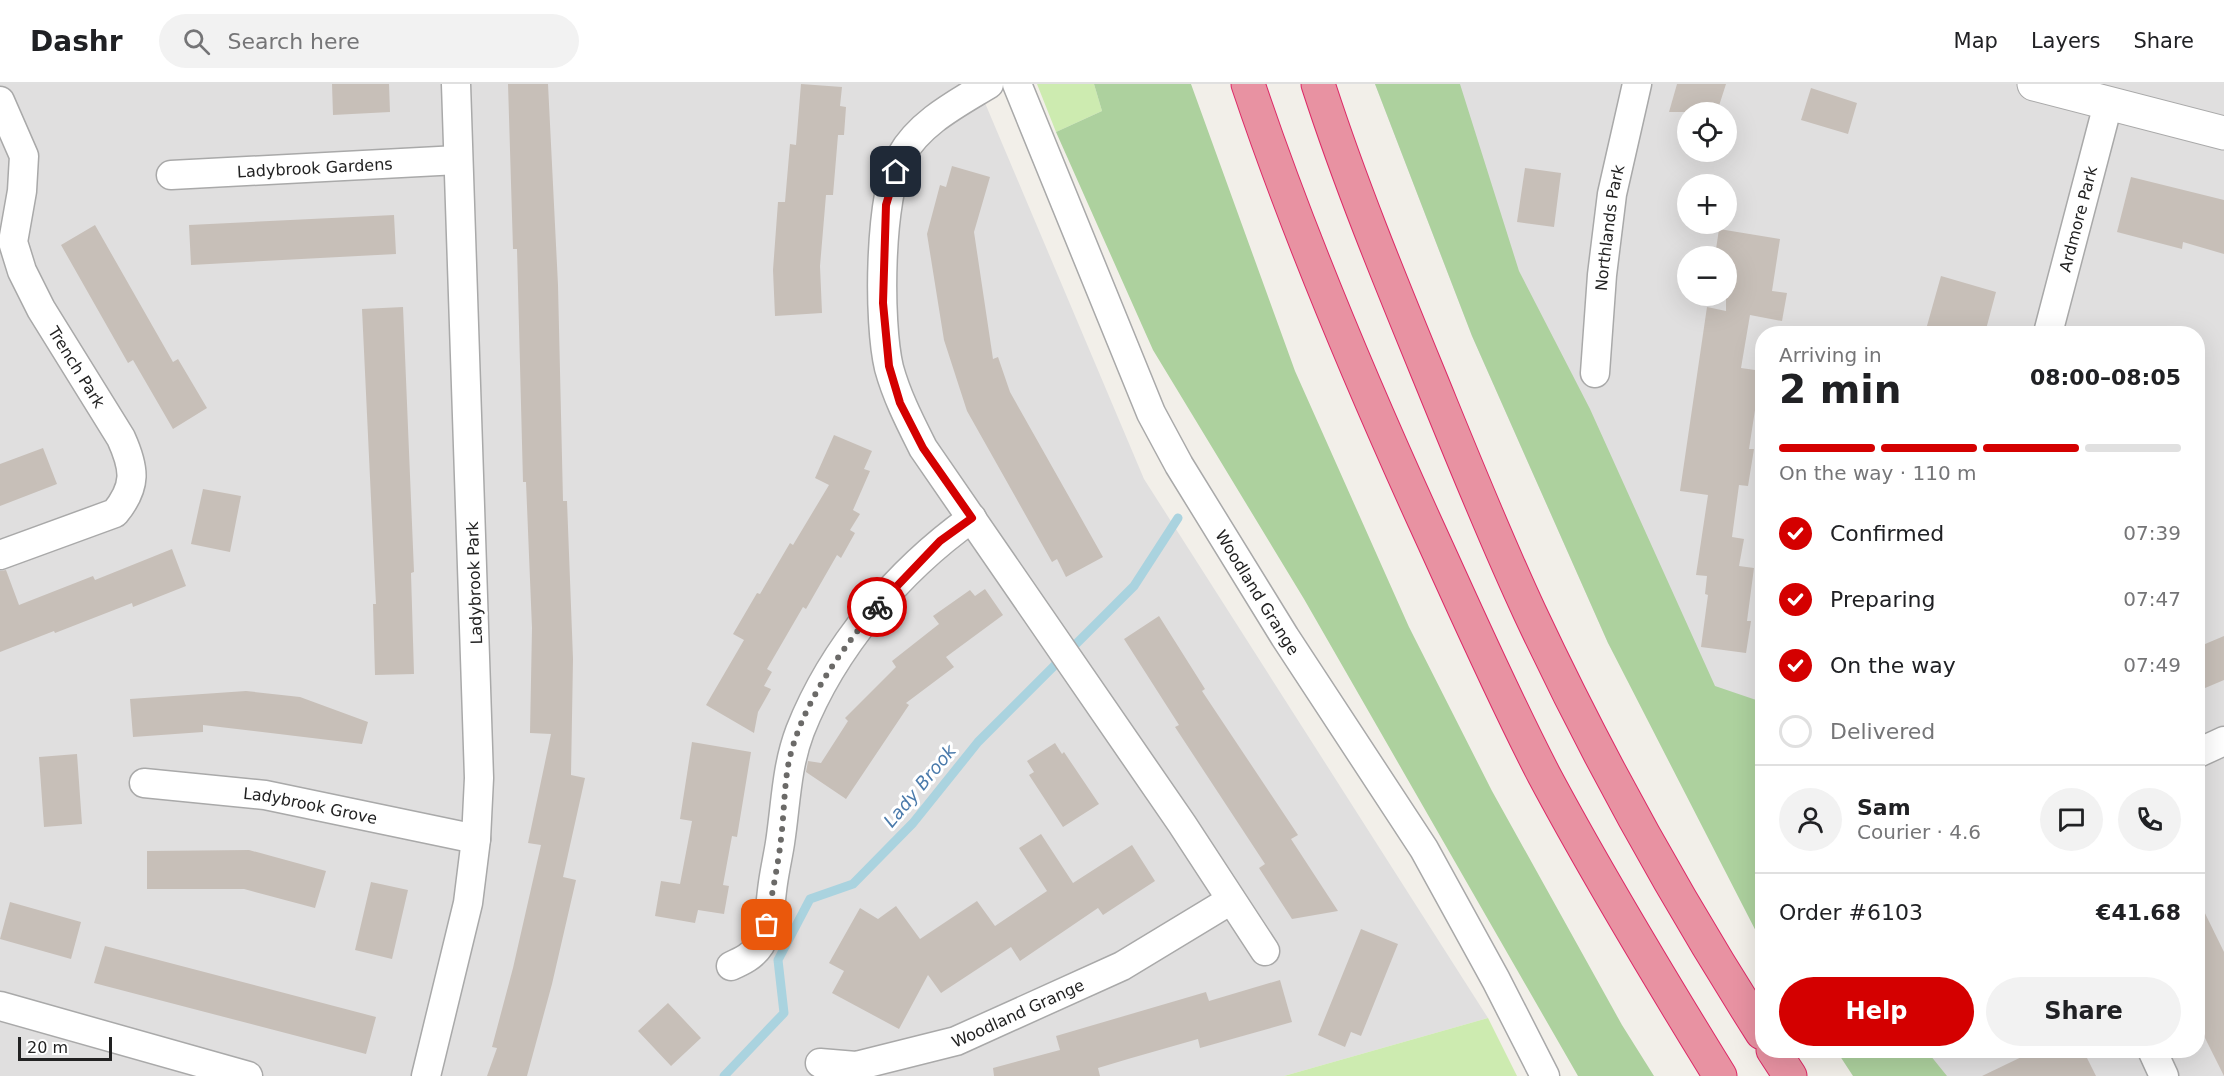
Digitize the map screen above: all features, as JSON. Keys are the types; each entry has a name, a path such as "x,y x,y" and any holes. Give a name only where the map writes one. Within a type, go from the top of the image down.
{"highway":[{"path":"1248,84 1272,155 1340,332 1478,638 1544,774 1628,926 1720,1076"},
{"path":"1318,84 1385,267 1487,517 1531,614 1585,724 1676,894 1755,1022"},
{"path":"1778,1058 1790,1076"}],"street":[{"name":"Ladybrook Park","path":"426,1076 468,903 476,839 479,730 456,84"},
{"path":"989,84 922,129 901,156 886,205 883,303 889,366 900,403 923,448 1035,609 1264,951"},
{"name":"Woodland Grange","path":"1017,84 1150,413 1179,465 1285,637 1424,849 1496,980 1545,1076"},
{"name":"Northlands Park","path":"1595,374 1602,275 1612,194 1637,84"},
{"path":"2034,84 2224,133"},
{"name":"Trench Park","path":"0,101 24,156 22,191 7,220 22,272 41,309 121,438 129,457 132,478 128,497 115,513 0,555"},
{"name":"Ardmore Park","path":"2050,326 2108,104"},
{"name":"Ladybrook Gardens","path":"171,175 458,160"},
{"path":"731,966 748,958 759,945 767,925 781,842 789,765 825,677 852,637 893,588 940,541 972,518"},
{"path":"2205,750 2224,741"},
{"name":"Ladybrook Grove","path":"144,783 265,795 476,839"},
{"name":"Woodland Grange","path":"820,1063 856,1066 956,1041 1122,966 1231,900"},
{"path":"0,1006 248,1076"},
{"path":"2156,1058 2164,1076"}],"shaded area":[{"path":"0,84 977,84 1144,479 1488,1018 1284,1076 0,1076"},
{"path":"1375,84 2224,84 2224,1076 1865,1076 1853,1058 2205,1058 2205,326 1755,326 1755,902 1608,643 1472,336"}],"green space":[{"path":"1037,84 1094,84 1102,111 1056,132"},
{"path":"1094,84 1191,84 1295,371 1409,627 1492,791 1622,1025 1654,1076 1578,1076 1304,599 1153,350 1056,132 1102,111"},
{"path":"1375,84 1460,84 1519,271 1590,409 1715,686 1755,700 1755,929 1608,643 1472,336"},
{"path":"1488,1018 1517,1076 1284,1076"},
{"path":"1841,1058 1932,1058 1947,1076 1853,1076"}],"building":[{"path":"332,84 389,84 390,112 333,115"},
{"path":"508,84 548,84 558,285 563,501 567,501 573,659 571,775 585,778 563,877 576,880 552,984 527,1076 487,1076 497,1048 492,1047 541,845 528,843 551,734 530,733 532,628 526,482 523,482 517,249 513,249"},
{"path":"801,84 842,87 840,106 846,107 844,135 838,135 833,195 826,195 820,266 822,313 775,316 773,270 778,202 785,202 790,144 796,145"},
{"path":"1677,84 1726,84 1720,102 1677,102 1677,112 1669,112"},
{"path":"1811,88 1857,103 1848,134 1801,120"},
{"path":"952,166 990,177 974,232 993,359 998,357 1010,392 1103,557 1066,577 1057,559 1052,562 967,411 944,340 927,234 940,185 946,187"},
{"path":"1525,168 1561,173 1554,227 1517,222"},
{"path":"2131,177 2224,200 2224,254 2183,242 2182,249 2117,232"},
{"path":"394,215 396,254 191,265 189,225"},
{"path":"95,225 173,362 178,359 207,408 173,429 133,360 128,363 61,245"},
{"path":"1737,232 1780,239 1772,291 1787,293 1782,321 1750,315 1741,368 1755,370 1755,410 1749,449 1754,449 1748,486 1739,485 1732,537 1744,539 1739,566 1754,568 1747,621 1751,621 1746,653 1701,647 1708,595 1705,594 1707,576 1696,575 1708,495 1680,491 1707,307 1726,311 1726,306 1737,306 1737,246 1716,246 1718,234 1737,234"},
{"path":"1941,276 1996,292 1987,326 1927,326"},
{"path":"403,307 414,572 411,573 414,674 375,675 373,604 376,604 362,309"},
{"path":"834,435 872,451 864,469 870,471 853,510 860,514 850,530 855,533 841,558 837,555 806,609 803,607 767,669 772,672 764,686 771,689 758,712 754,733 706,705 744,640 733,634 790,543 793,545 829,485 815,478"},
{"path":"43,448 57,484 0,506 0,464"},
{"path":"203,489 241,496 230,552 191,544"},
{"path":"172,549 186,586 133,607 132,603 0,652 0,571 6,570 19,605 93,576 95,580"},
{"path":"985,589 1003,615 946,657 954,667 906,703 909,705 846,799 806,772 808,761 821,763 848,721 845,718 896,667 892,661 939,624 933,616 970,590 975,596"},
{"path":"1159,616 1205,689 1202,691 1298,835 1291,839 1338,911 1292,919 1259,868 1265,864 1175,727 1179,725 1124,639"},
{"path":"2224,636 2224,680 2205,688 2205,644"},
{"path":"246,691 300,697 368,722 362,744 203,725 203,732 133,737 130,699"},
{"path":"692,742 751,752 737,837 732,836 723,885 729,886 724,914 698,910 695,923 655,916 661,881 680,884 692,821 680,819"},
{"path":"1055,743 1062,754 1064,752 1099,804 1063,827 1029,775 1034,772 1027,761"},
{"path":"77,754 82,824 44,827 39,757"},
{"path":"1041,834 1073,883 1132,845 1155,881 1103,915 1098,908 1020,961 1011,947 941,993 928,975 899,1029 832,993 844,971 829,963 860,908 878,919 896,906 920,939 977,901 995,926 1047,891 1019,848"},
{"path":"249,850 326,871 315,908 244,889 147,889 147,851"},
{"path":"371,882 408,890 392,959 355,950"},
{"path":"10,902 81,922 71,959 0,939"},
{"path":"2205,913 2224,952 2224,1076 2205,1038"},
{"path":"1361,929 1398,944 1361,1036 1351,1032 1345,1047 1318,1035"},
{"path":"105,946 376,1017 366,1054 94,983"},
{"path":"1280,980 1292,1022 1200,1048 1198,1039 1098,1068 1100,1076 994,1076 993,1068 1060,1050 1056,1036 1206,992 1209,1001"},
{"path":"668,1003 701,1038 671,1066 638,1031"},
{"path":"2019,1058 2087,1058 2096,1076 1982,1076"}],"waterway":[{"name":"Lady Brook","path":"724,1076 784,1013 778,960 810,899 853,884 913,823 978,742 1134,586 1178,518"}],"way so far":[{"path":"767,925 781,842 789,765 795,747 825,677 852,637 877,607"}],"route":[{"path":"877,607 940,541 972,518 923,448 900,403 889,366 883,303 886,205 896,172"}]}
